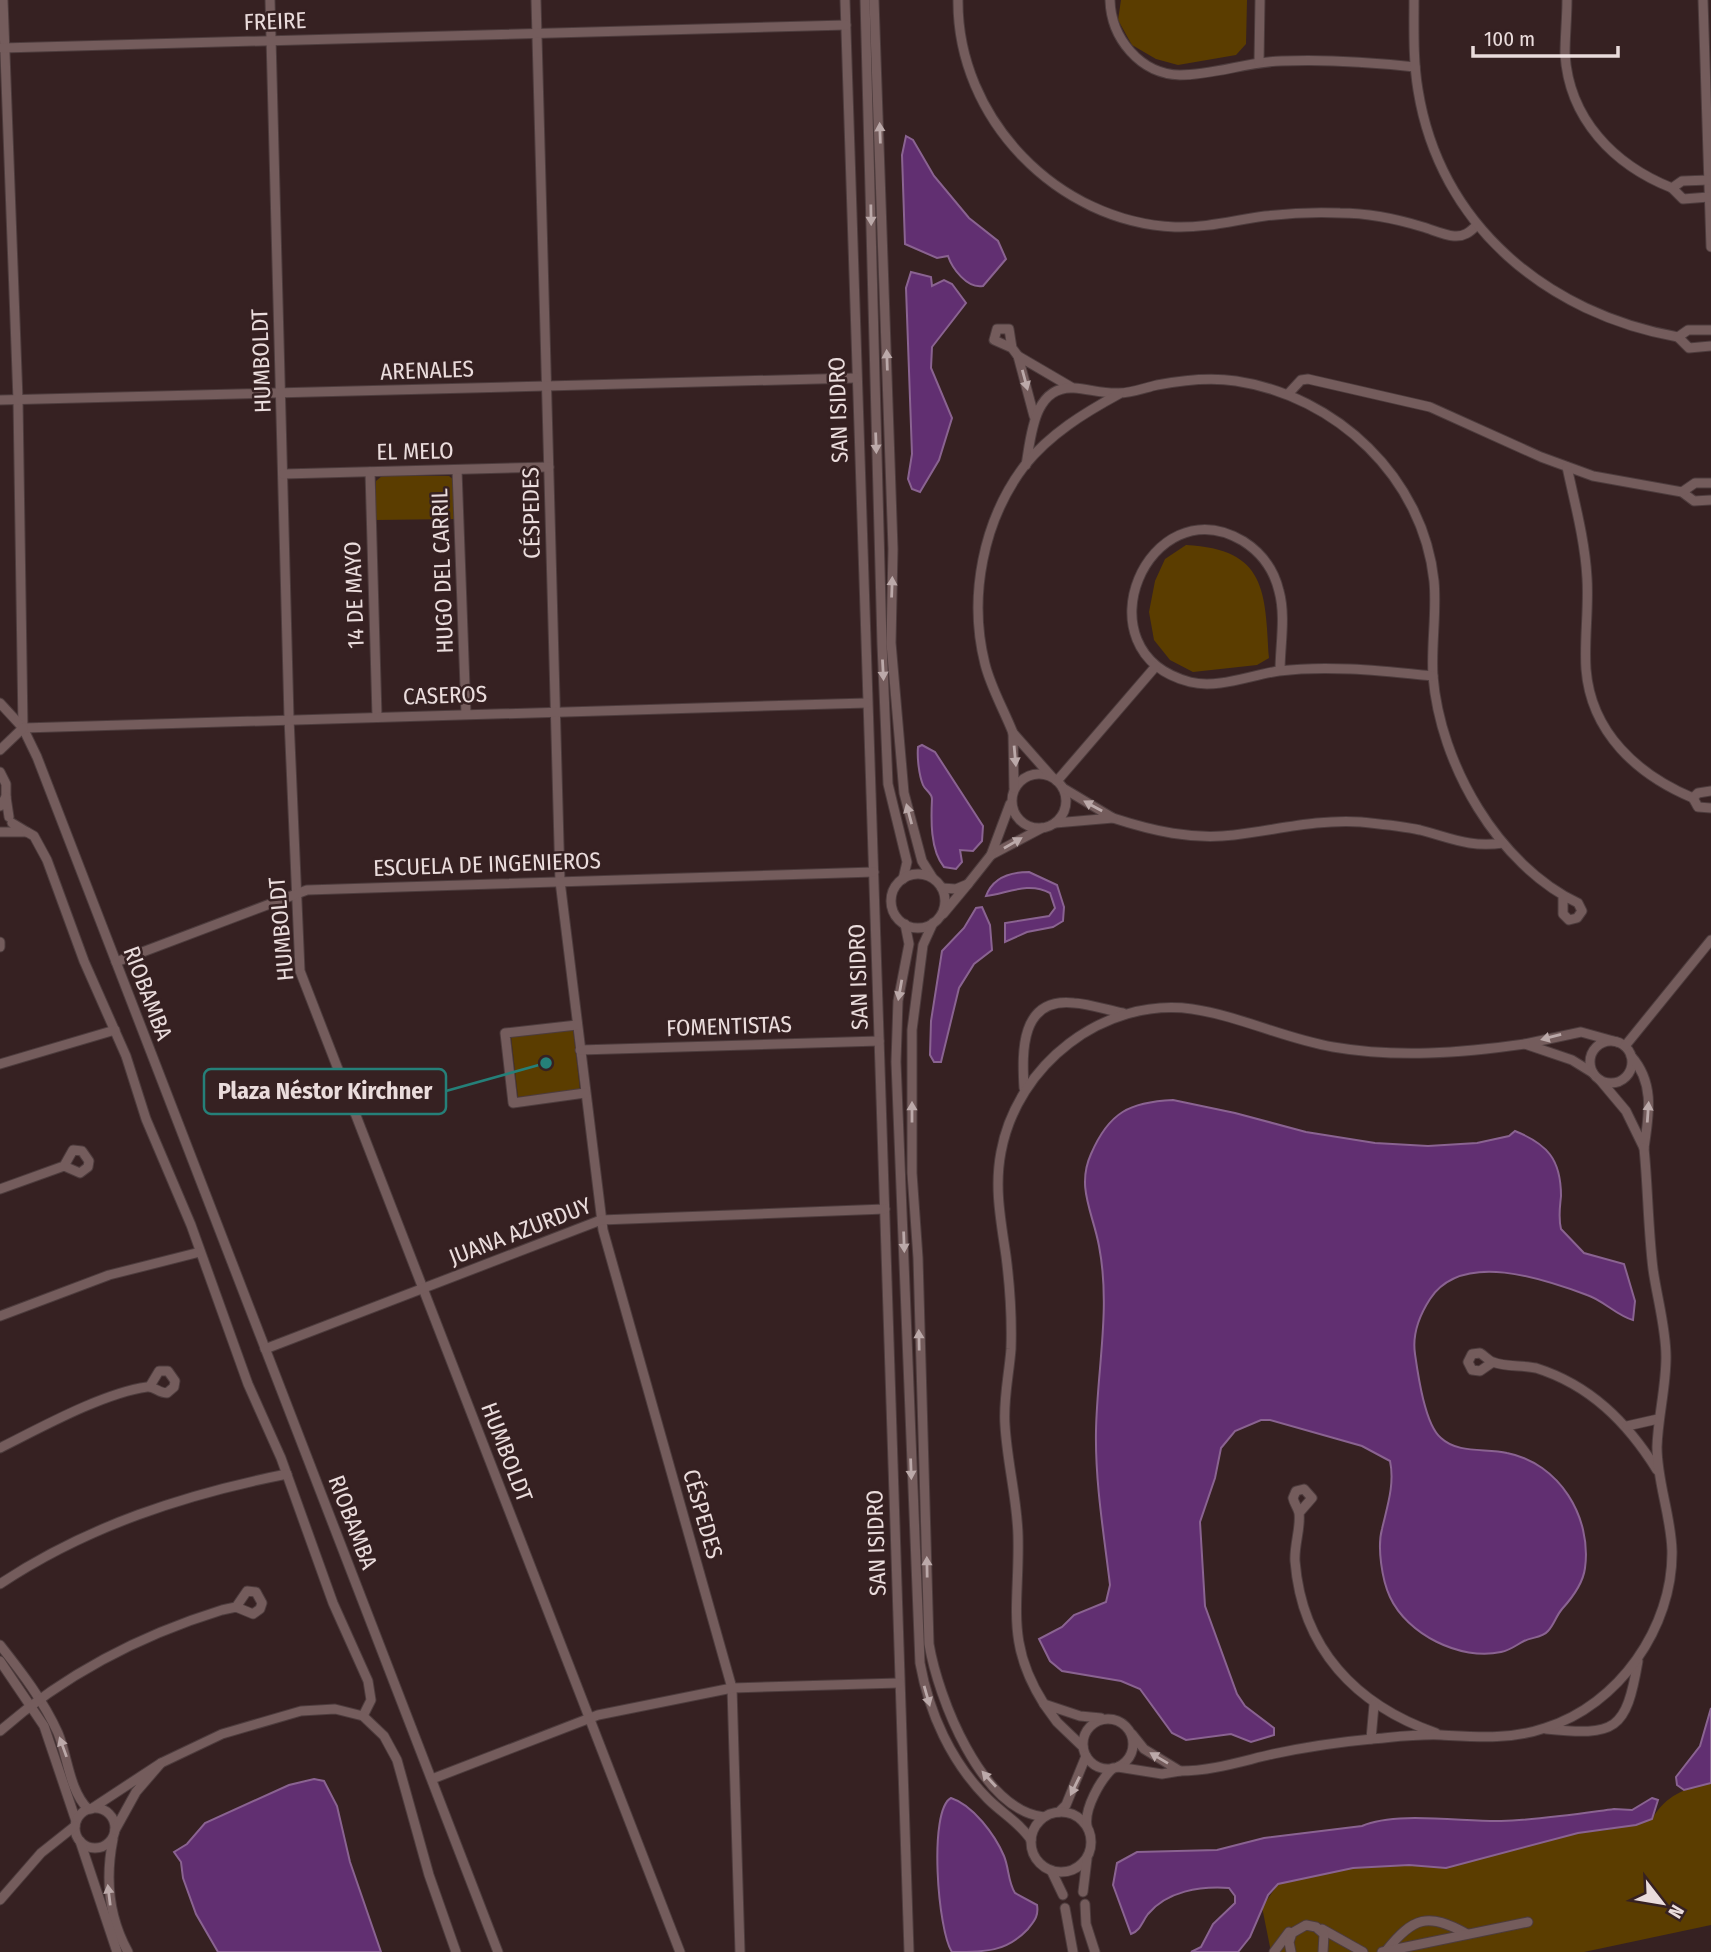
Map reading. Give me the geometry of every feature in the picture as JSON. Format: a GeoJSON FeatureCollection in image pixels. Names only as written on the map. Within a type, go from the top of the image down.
{"type":"FeatureCollection","features":[{"type":"Feature","properties":{"kind":"street","name":"RIOBAMBA"},"geometry":{"type":"LineString","coordinates":[[3,0],[2,48],[18,400],[23,728],[498,1952]]}},
{"type":"Feature","properties":{"kind":"street","name":"HUMBOLDT"},"geometry":{"type":"LineString","coordinates":[[270,0],[289,718],[295,892],[303,984],[680,1952]]}},
{"type":"Feature","properties":{"kind":"street","name":"CÉSPEDES"},"geometry":{"type":"LineString","coordinates":[[537,0],[560,881],[601,1220],[732,1688],[740,1952]]}},
{"type":"Feature","properties":{"kind":"street","name":"SAN ISIDRO"},"geometry":{"type":"LineString","coordinates":[[845,0],[909,1952]]}},
{"type":"Feature","properties":{"kind":"street"},"geometry":{"type":"LineString","coordinates":[[865,0],[870,16],[894,549],[886,622],[904,793],[922,861],[942,888],[945,904],[923,946],[912,1030],[914,1198],[929,1644],[946,1709],[979,1768],[1021,1809],[1044,1817]]}},
{"type":"Feature","properties":{"kind":"street"},"geometry":{"type":"LineString","coordinates":[[874,0],[870,16],[888,784],[907,862],[903,879],[894,890],[892,904],[897,917],[905,924],[919,928],[936,921],[991,856],[1013,794],[1028,776],[1043,774],[1113,818],[1152,830],[1198,837],[1234,835],[1283,825],[1335,821],[1416,830],[1475,846],[1503,843]]}},
{"type":"Feature","properties":{"kind":"street"},"geometry":{"type":"LineString","coordinates":[[958,0],[968,66],[982,100],[1001,132],[1035,170],[1067,193],[1095,208],[1144,223],[1179,227],[1298,213],[1382,217],[1453,236],[1467,234],[1477,225]]}},
{"type":"Feature","properties":{"kind":"street"},"geometry":{"type":"LineString","coordinates":[[1110,0],[1121,38],[1134,56],[1156,69],[1181,75],[1259,62],[1341,60],[1415,67]]}},
{"type":"Feature","properties":{"kind":"street"},"geometry":{"type":"LineString","coordinates":[[1259,62],[1260,0]]}},
{"type":"Feature","properties":{"kind":"street"},"geometry":{"type":"LineString","coordinates":[[1414,0],[1415,67],[1422,112],[1453,188],[1477,225],[1531,276],[1578,306],[1631,327],[1678,337],[1684,346],[1711,346]]}},
{"type":"Feature","properties":{"kind":"street"},"geometry":{"type":"LineString","coordinates":[[1567,0],[1567,72],[1571,88],[1588,124],[1624,164],[1672,188],[1678,197],[1709,197]]}},
{"type":"Feature","properties":{"kind":"street"},"geometry":{"type":"LineString","coordinates":[[1703,0],[1711,247]]}},
{"type":"Feature","properties":{"kind":"street","name":"FREIRE"},"geometry":{"type":"LineString","coordinates":[[2,48],[846,25]]}},
{"type":"Feature","properties":{"kind":"street"},"geometry":{"type":"LineString","coordinates":[[1672,188],[1677,183],[1709,180]]}},
{"type":"Feature","properties":{"kind":"street"},"geometry":{"type":"LineString","coordinates":[[1690,181],[1695,190],[1692,198]]}},
{"type":"Feature","properties":{"kind":"street"},"geometry":{"type":"LineString","coordinates":[[1696,330],[1701,339],[1698,347]]}},
{"type":"Feature","properties":{"kind":"street"},"geometry":{"type":"LineString","coordinates":[[1678,337],[1683,332],[1711,330]]}},
{"type":"Feature","properties":{"kind":"street"},"geometry":{"type":"LineString","coordinates":[[1026,465],[1034,416],[1015,352],[1071,387],[1120,394]]}},
{"type":"Feature","properties":{"kind":"street","name":"ARENALES"},"geometry":{"type":"LineString","coordinates":[[0,400],[856,378]]}},
{"type":"Feature","properties":{"kind":"street"},"geometry":{"type":"LineString","coordinates":[[1113,818],[1034,828],[1015,814],[1013,794],[1016,765],[1013,733],[985,664],[978,601],[984,558],[992,526],[1026,465],[1069,424],[1120,394],[1161,384],[1211,379],[1289,393],[1346,427],[1383,463],[1409,501],[1427,545],[1434,581],[1433,676],[1453,756],[1478,807],[1503,843],[1563,898]]}},
{"type":"Feature","properties":{"kind":"street"},"geometry":{"type":"LineString","coordinates":[[1289,393],[1301,380],[1308,379],[1394,396],[1458,418],[1567,467],[1616,482],[1682,492],[1693,501],[1707,500],[1706,484],[1695,483],[1682,492]]}},
{"type":"Feature","properties":{"kind":"street"},"geometry":{"type":"LineString","coordinates":[[1034,416],[1049,398],[1071,387]]}},
{"type":"Feature","properties":{"kind":"street","name":"EL MELO"},"geometry":{"type":"LineString","coordinates":[[283,474],[549,467]]}},
{"type":"Feature","properties":{"kind":"street"},"geometry":{"type":"LineString","coordinates":[[1567,467],[1587,575],[1586,664],[1593,701],[1606,730],[1634,765],[1660,783],[1693,798],[1698,807],[1711,808]]}},
{"type":"Feature","properties":{"kind":"street","name":"HUGO DEL CARRIL"},"geometry":{"type":"LineString","coordinates":[[457,470],[466,714]]}},
{"type":"Feature","properties":{"kind":"street","name":"14 DE MAYO"},"geometry":{"type":"LineString","coordinates":[[370,472],[377,716]]}},
{"type":"Feature","properties":{"kind":"street"},"geometry":{"type":"LineString","coordinates":[[1280,671],[1281,610],[1276,579],[1261,555],[1249,545],[1225,533],[1212,531],[1188,533],[1166,543],[1149,558],[1136,580],[1131,602],[1133,625],[1141,647],[1156,666],[1176,678],[1202,684],[1280,671],[1355,669],[1433,676]]}},
{"type":"Feature","properties":{"kind":"street"},"geometry":{"type":"LineString","coordinates":[[1057,782],[1156,666]]}},
{"type":"Feature","properties":{"kind":"street"},"geometry":{"type":"LineString","coordinates":[[0,703],[23,728],[0,750]]}},
{"type":"Feature","properties":{"kind":"street","name":"CASEROS"},"geometry":{"type":"LineString","coordinates":[[23,728],[289,718],[867,703]]}},
{"type":"Feature","properties":{"kind":"street"},"geometry":{"type":"LineString","coordinates":[[991,856],[1049,825],[1065,808],[1057,782],[1013,733]]}},
{"type":"Feature","properties":{"kind":"street"},"geometry":{"type":"LineString","coordinates":[[0,772],[6,784],[7,818],[4,832],[27,832]]}},
{"type":"Feature","properties":{"kind":"street"},"geometry":{"type":"LineString","coordinates":[[1693,798],[1698,793],[1711,792]]}},
{"type":"Feature","properties":{"kind":"street"},"geometry":{"type":"LineString","coordinates":[[0,806],[6,797]]}},
{"type":"Feature","properties":{"kind":"street"},"geometry":{"type":"LineString","coordinates":[[7,818],[40,845],[84,961],[115,1030],[146,1119],[200,1252],[235,1350],[287,1474],[333,1603],[368,1681],[370,1700],[363,1716]]}},
{"type":"Feature","properties":{"kind":"street","name":"ESCUELA DE INGENIEROS"},"geometry":{"type":"LineString","coordinates":[[116,962],[295,892],[874,872]]}},
{"type":"Feature","properties":{"kind":"street"},"geometry":{"type":"LineString","coordinates":[[903,879],[917,874],[932,877]]}},
{"type":"Feature","properties":{"kind":"street"},"geometry":{"type":"LineString","coordinates":[[942,888],[956,889],[968,884]]}},
{"type":"Feature","properties":{"kind":"street"},"geometry":{"type":"LineString","coordinates":[[905,924],[909,944],[898,1001],[896,1062],[918,1646],[929,1703],[948,1746],[975,1785],[1024,1829],[1038,1861],[1051,1870],[1063,1895]]}},
{"type":"Feature","properties":{"kind":"street"},"geometry":{"type":"LineString","coordinates":[[1621,1044],[1711,940]]}},
{"type":"Feature","properties":{"kind":"street"},"geometry":{"type":"LineString","coordinates":[[1024,1088],[1023,1041],[1031,1021],[1052,1006],[1074,1003],[1124,1013],[1189,1009],[1300,1040],[1367,1051],[1430,1054],[1525,1044],[1581,1032],[1621,1044],[1631,1056],[1647,1079],[1649,1096],[1644,1148],[1653,1270],[1667,1355],[1658,1419],[1657,1471],[1669,1515],[1671,1568],[1664,1604],[1639,1656],[1624,1676],[1590,1705],[1544,1729]]}},
{"type":"Feature","properties":{"kind":"street"},"geometry":{"type":"LineString","coordinates":[[1124,1013],[1062,1048],[1024,1088],[1007,1126],[998,1173],[1011,1322],[1004,1418],[1018,1536],[1017,1638],[1023,1666],[1057,1723],[1100,1768],[1162,1774],[1180,1770],[1211,1769],[1297,1749],[1371,1739],[1441,1735],[1491,1738],[1544,1729],[1590,1732],[1617,1722],[1631,1700],[1639,1656]]}},
{"type":"Feature","properties":{"kind":"street"},"geometry":{"type":"LineString","coordinates":[[577,1025],[505,1033],[513,1103],[585,1093]]}},
{"type":"Feature","properties":{"kind":"street"},"geometry":{"type":"LineString","coordinates":[[0,1064],[115,1030]]}},
{"type":"Feature","properties":{"kind":"street","name":"FOMENTISTAS"},"geometry":{"type":"LineString","coordinates":[[580,1049],[879,1041]]}},
{"type":"Feature","properties":{"kind":"street"},"geometry":{"type":"LineString","coordinates":[[1593,1073],[1590,1058],[1595,1048],[1605,1041],[1621,1044]]}},
{"type":"Feature","properties":{"kind":"street"},"geometry":{"type":"LineString","coordinates":[[1525,1044],[1572,1060],[1593,1073],[1626,1111],[1644,1148]]}},
{"type":"Feature","properties":{"kind":"street"},"geometry":{"type":"LineString","coordinates":[[1600,1080],[1611,1083],[1622,1079],[1631,1067],[1631,1056]]}},
{"type":"Feature","properties":{"kind":"street"},"geometry":{"type":"LineString","coordinates":[[0,1189],[64,1166]]}},
{"type":"Feature","properties":{"kind":"street"},"geometry":{"type":"LineString","coordinates":[[902,1198],[914,1198]]}},
{"type":"Feature","properties":{"kind":"street","name":"JUANA AZURDUY"},"geometry":{"type":"LineString","coordinates":[[265,1349],[601,1220],[885,1209]]}},
{"type":"Feature","properties":{"kind":"street"},"geometry":{"type":"LineString","coordinates":[[0,1316],[98,1279],[200,1252]]}},
{"type":"Feature","properties":{"kind":"street"},"geometry":{"type":"LineString","coordinates":[[1493,1362],[1535,1368],[1574,1384],[1627,1426],[1657,1471]]}},
{"type":"Feature","properties":{"kind":"street"},"geometry":{"type":"LineString","coordinates":[[0,1448],[68,1415],[150,1386]]}},
{"type":"Feature","properties":{"kind":"street"},"geometry":{"type":"LineString","coordinates":[[1627,1426],[1658,1419]]}},
{"type":"Feature","properties":{"kind":"street"},"geometry":{"type":"LineString","coordinates":[[910,1423],[921,1423]]}},
{"type":"Feature","properties":{"kind":"street"},"geometry":{"type":"LineString","coordinates":[[0,1584],[44,1558],[117,1522],[187,1497],[287,1474]]}},
{"type":"Feature","properties":{"kind":"street"},"geometry":{"type":"LineString","coordinates":[[1299,1513],[1295,1561],[1311,1626],[1339,1671],[1374,1705],[1441,1735]]}},
{"type":"Feature","properties":{"kind":"street"},"geometry":{"type":"LineString","coordinates":[[0,1731],[36,1702],[131,1645],[195,1618],[236,1607]]}},
{"type":"Feature","properties":{"kind":"street"},"geometry":{"type":"LineString","coordinates":[[918,1646],[929,1644]]}},
{"type":"Feature","properties":{"kind":"street"},"geometry":{"type":"LineString","coordinates":[[0,1645],[66,1754],[76,1791],[89,1809],[108,1813],[114,1833]]}},
{"type":"Feature","properties":{"kind":"street"},"geometry":{"type":"LineString","coordinates":[[0,1661],[36,1702],[80,1841],[120,1951]]}},
{"type":"Feature","properties":{"kind":"street"},"geometry":{"type":"LineString","coordinates":[[432,1779],[590,1717],[732,1688],[899,1683]]}},
{"type":"Feature","properties":{"kind":"street"},"geometry":{"type":"LineString","coordinates":[[1044,1704],[1080,1716],[1120,1722],[1144,1749],[1180,1770]]}},
{"type":"Feature","properties":{"kind":"street"},"geometry":{"type":"LineString","coordinates":[[1371,1739],[1374,1705]]}},
{"type":"Feature","properties":{"kind":"street"},"geometry":{"type":"LineString","coordinates":[[0,1900],[41,1853],[76,1824],[89,1809],[161,1763],[222,1734],[301,1711],[335,1709],[363,1716],[384,1736],[397,1760],[429,1875],[456,1952]]}},
{"type":"Feature","properties":{"kind":"street"},"geometry":{"type":"LineString","coordinates":[[1059,1812],[1071,1794],[1084,1752],[1087,1730],[1106,1719]]}},
{"type":"Feature","properties":{"kind":"street"},"geometry":{"type":"LineString","coordinates":[[1083,1892],[1091,1839],[1086,1815],[1106,1775],[1132,1750],[1130,1732]]}},
{"type":"Feature","properties":{"kind":"street"},"geometry":{"type":"LineString","coordinates":[[120,1951],[109,1899],[108,1867],[114,1833],[136,1792],[161,1763]]}},
{"type":"Feature","properties":{"kind":"street"},"geometry":{"type":"LineString","coordinates":[[1031,1840],[1034,1829],[1044,1817],[1059,1812],[1076,1815],[1088,1828]]}},
{"type":"Feature","properties":{"kind":"street"},"geometry":{"type":"LineString","coordinates":[[80,1841],[98,1848],[114,1833]]}},
{"type":"Feature","properties":{"kind":"street"},"geometry":{"type":"LineString","coordinates":[[1051,1870],[1072,1870],[1088,1856]]}},
{"type":"Feature","properties":{"kind":"street"},"geometry":{"type":"LineString","coordinates":[[1085,1904],[1086,1924],[1095,1952]]}},
{"type":"Feature","properties":{"kind":"street"},"geometry":{"type":"LineString","coordinates":[[1065,1908],[1073,1952]]}},
{"type":"Feature","properties":{"kind":"street"},"geometry":{"type":"LineString","coordinates":[[1384,1952],[1405,1929],[1420,1920],[1441,1923],[1467,1934]]}},
{"type":"Feature","properties":{"kind":"street"},"geometry":{"type":"LineString","coordinates":[[1384,1952],[1528,1922]]}},
{"type":"Feature","properties":{"kind":"street"},"geometry":{"type":"LineString","coordinates":[[1069,1928],[1086,1924]]}},
{"type":"Feature","properties":{"kind":"street"},"geometry":{"type":"LineString","coordinates":[[1291,1952],[1290,1936],[1299,1926]]}},
{"type":"Feature","properties":{"kind":"street"},"geometry":{"type":"LineString","coordinates":[[1274,1952],[1288,1933],[1299,1926],[1317,1927],[1363,1952]]}},
{"type":"Feature","properties":{"kind":"street"},"geometry":{"type":"LineString","coordinates":[[1317,1927],[1325,1938],[1323,1952]]}},
{"type":"Feature","properties":{"kind":"shaded area"},"geometry":{"type":"Polygon","coordinates":[[[1121,0],[1247,0],[1246,44],[1236,55],[1178,65],[1156,59],[1132,45],[1118,20],[1121,0]]]}},
{"type":"Feature","properties":{"kind":"shaded area"},"geometry":{"type":"Polygon","coordinates":[[[906,136],[913,140],[934,176],[969,218],[998,241],[1006,259],[983,286],[966,281],[948,256],[937,258],[905,244],[902,155],[906,136]]]}},
{"type":"Feature","properties":{"kind":"shaded area"},"geometry":{"type":"Polygon","coordinates":[[[911,272],[931,277],[932,286],[944,280],[952,284],[966,303],[932,347],[931,368],[952,418],[939,460],[920,492],[912,489],[908,479],[912,454],[906,288],[911,272]]]}},
{"type":"Feature","properties":{"kind":"shaded area"},"geometry":{"type":"Polygon","coordinates":[[[382,476],[449,476],[454,480],[454,519],[375,520],[376,481],[382,476]]]}},
{"type":"Feature","properties":{"kind":"shaded area"},"geometry":{"type":"Polygon","coordinates":[[[1186,545],[1213,548],[1233,555],[1247,565],[1262,594],[1269,658],[1257,665],[1193,672],[1170,660],[1154,640],[1149,612],[1155,581],[1165,559],[1186,545]]]}},
{"type":"Feature","properties":{"kind":"shaded area"},"geometry":{"type":"Polygon","coordinates":[[[922,745],[935,752],[983,826],[982,841],[973,851],[960,850],[962,862],[956,869],[944,867],[936,852],[932,834],[932,797],[920,776],[918,747],[922,745]]]}},
{"type":"Feature","properties":{"kind":"shaded area"},"geometry":{"type":"Polygon","coordinates":[[[1029,872],[1057,885],[1064,907],[1063,921],[1053,927],[1027,932],[1005,942],[1005,923],[1049,916],[1055,908],[1050,893],[1034,888],[986,896],[993,884],[1003,877],[1029,872]]]}},
{"type":"Feature","properties":{"kind":"shaded area"},"geometry":{"type":"Polygon","coordinates":[[[982,907],[990,925],[992,950],[974,964],[959,988],[941,1062],[934,1062],[930,1055],[931,1021],[942,951],[964,928],[976,908],[982,907]]]}},
{"type":"Feature","properties":{"kind":"shaded area"},"geometry":{"type":"Polygon","coordinates":[[[573,1029],[580,1090],[518,1097],[511,1036],[573,1029]]]}},
{"type":"Feature","properties":{"kind":"shaded area"},"geometry":{"type":"Polygon","coordinates":[[[1173,1100],[1306,1132],[1375,1143],[1428,1146],[1477,1143],[1509,1136],[1515,1131],[1536,1141],[1550,1154],[1560,1183],[1561,1229],[1584,1253],[1624,1264],[1635,1301],[1633,1320],[1593,1297],[1549,1282],[1527,1276],[1482,1272],[1462,1275],[1444,1284],[1430,1299],[1417,1325],[1414,1347],[1420,1386],[1435,1432],[1456,1446],[1507,1453],[1542,1468],[1568,1495],[1577,1512],[1586,1549],[1584,1574],[1570,1600],[1546,1633],[1511,1649],[1485,1654],[1452,1648],[1422,1633],[1398,1610],[1387,1590],[1383,1573],[1380,1545],[1391,1487],[1390,1461],[1362,1446],[1270,1420],[1261,1420],[1235,1431],[1221,1448],[1215,1478],[1200,1522],[1205,1606],[1237,1694],[1245,1706],[1274,1728],[1274,1735],[1251,1742],[1231,1734],[1186,1740],[1172,1733],[1140,1689],[1121,1681],[1062,1671],[1050,1661],[1039,1639],[1062,1627],[1074,1615],[1106,1602],[1110,1585],[1096,1450],[1104,1292],[1099,1246],[1085,1189],[1087,1166],[1105,1128],[1123,1112],[1145,1103],[1173,1100]]]}},
{"type":"Feature","properties":{"kind":"shaded area"},"geometry":{"type":"Polygon","coordinates":[[[1711,1708],[1711,1783],[1684,1790],[1677,1785],[1676,1777],[1700,1746],[1711,1708]]]}},
{"type":"Feature","properties":{"kind":"shaded area"},"geometry":{"type":"Polygon","coordinates":[[[314,1779],[324,1781],[337,1806],[350,1862],[381,1952],[218,1952],[196,1914],[183,1878],[181,1862],[174,1852],[187,1844],[205,1823],[289,1785],[314,1779]]]}},
{"type":"Feature","properties":{"kind":"shaded area"},"geometry":{"type":"Polygon","coordinates":[[[1711,1783],[1711,1925],[1584,1952],[1271,1952],[1262,1907],[1278,1884],[1353,1868],[1409,1865],[1446,1868],[1578,1833],[1607,1830],[1652,1819],[1670,1798],[1693,1787],[1711,1783]]]}},
{"type":"Feature","properties":{"kind":"shaded area"},"geometry":{"type":"Polygon","coordinates":[[[951,1798],[975,1814],[995,1839],[1004,1856],[1015,1893],[1037,1905],[1037,1915],[1028,1929],[1012,1942],[994,1949],[952,1952],[947,1940],[939,1898],[938,1847],[939,1824],[944,1807],[951,1798]]]}},
{"type":"Feature","properties":{"kind":"shaded area"},"geometry":{"type":"Polygon","coordinates":[[[1652,1798],[1658,1800],[1652,1819],[1636,1825],[1578,1833],[1446,1868],[1409,1865],[1353,1868],[1278,1884],[1268,1895],[1250,1937],[1238,1952],[1191,1952],[1201,1947],[1213,1924],[1235,1903],[1235,1896],[1229,1888],[1196,1889],[1174,1895],[1156,1906],[1131,1934],[1113,1885],[1117,1863],[1137,1852],[1217,1850],[1264,1838],[1362,1826],[1392,1819],[1501,1821],[1614,1809],[1632,1810],[1652,1798]]]}},
{"type":"Feature","properties":{"kind":"place","name":"Plaza Néstor Kirchner"},"geometry":{"type":"Point","coordinates":[546,1063]}}]}
